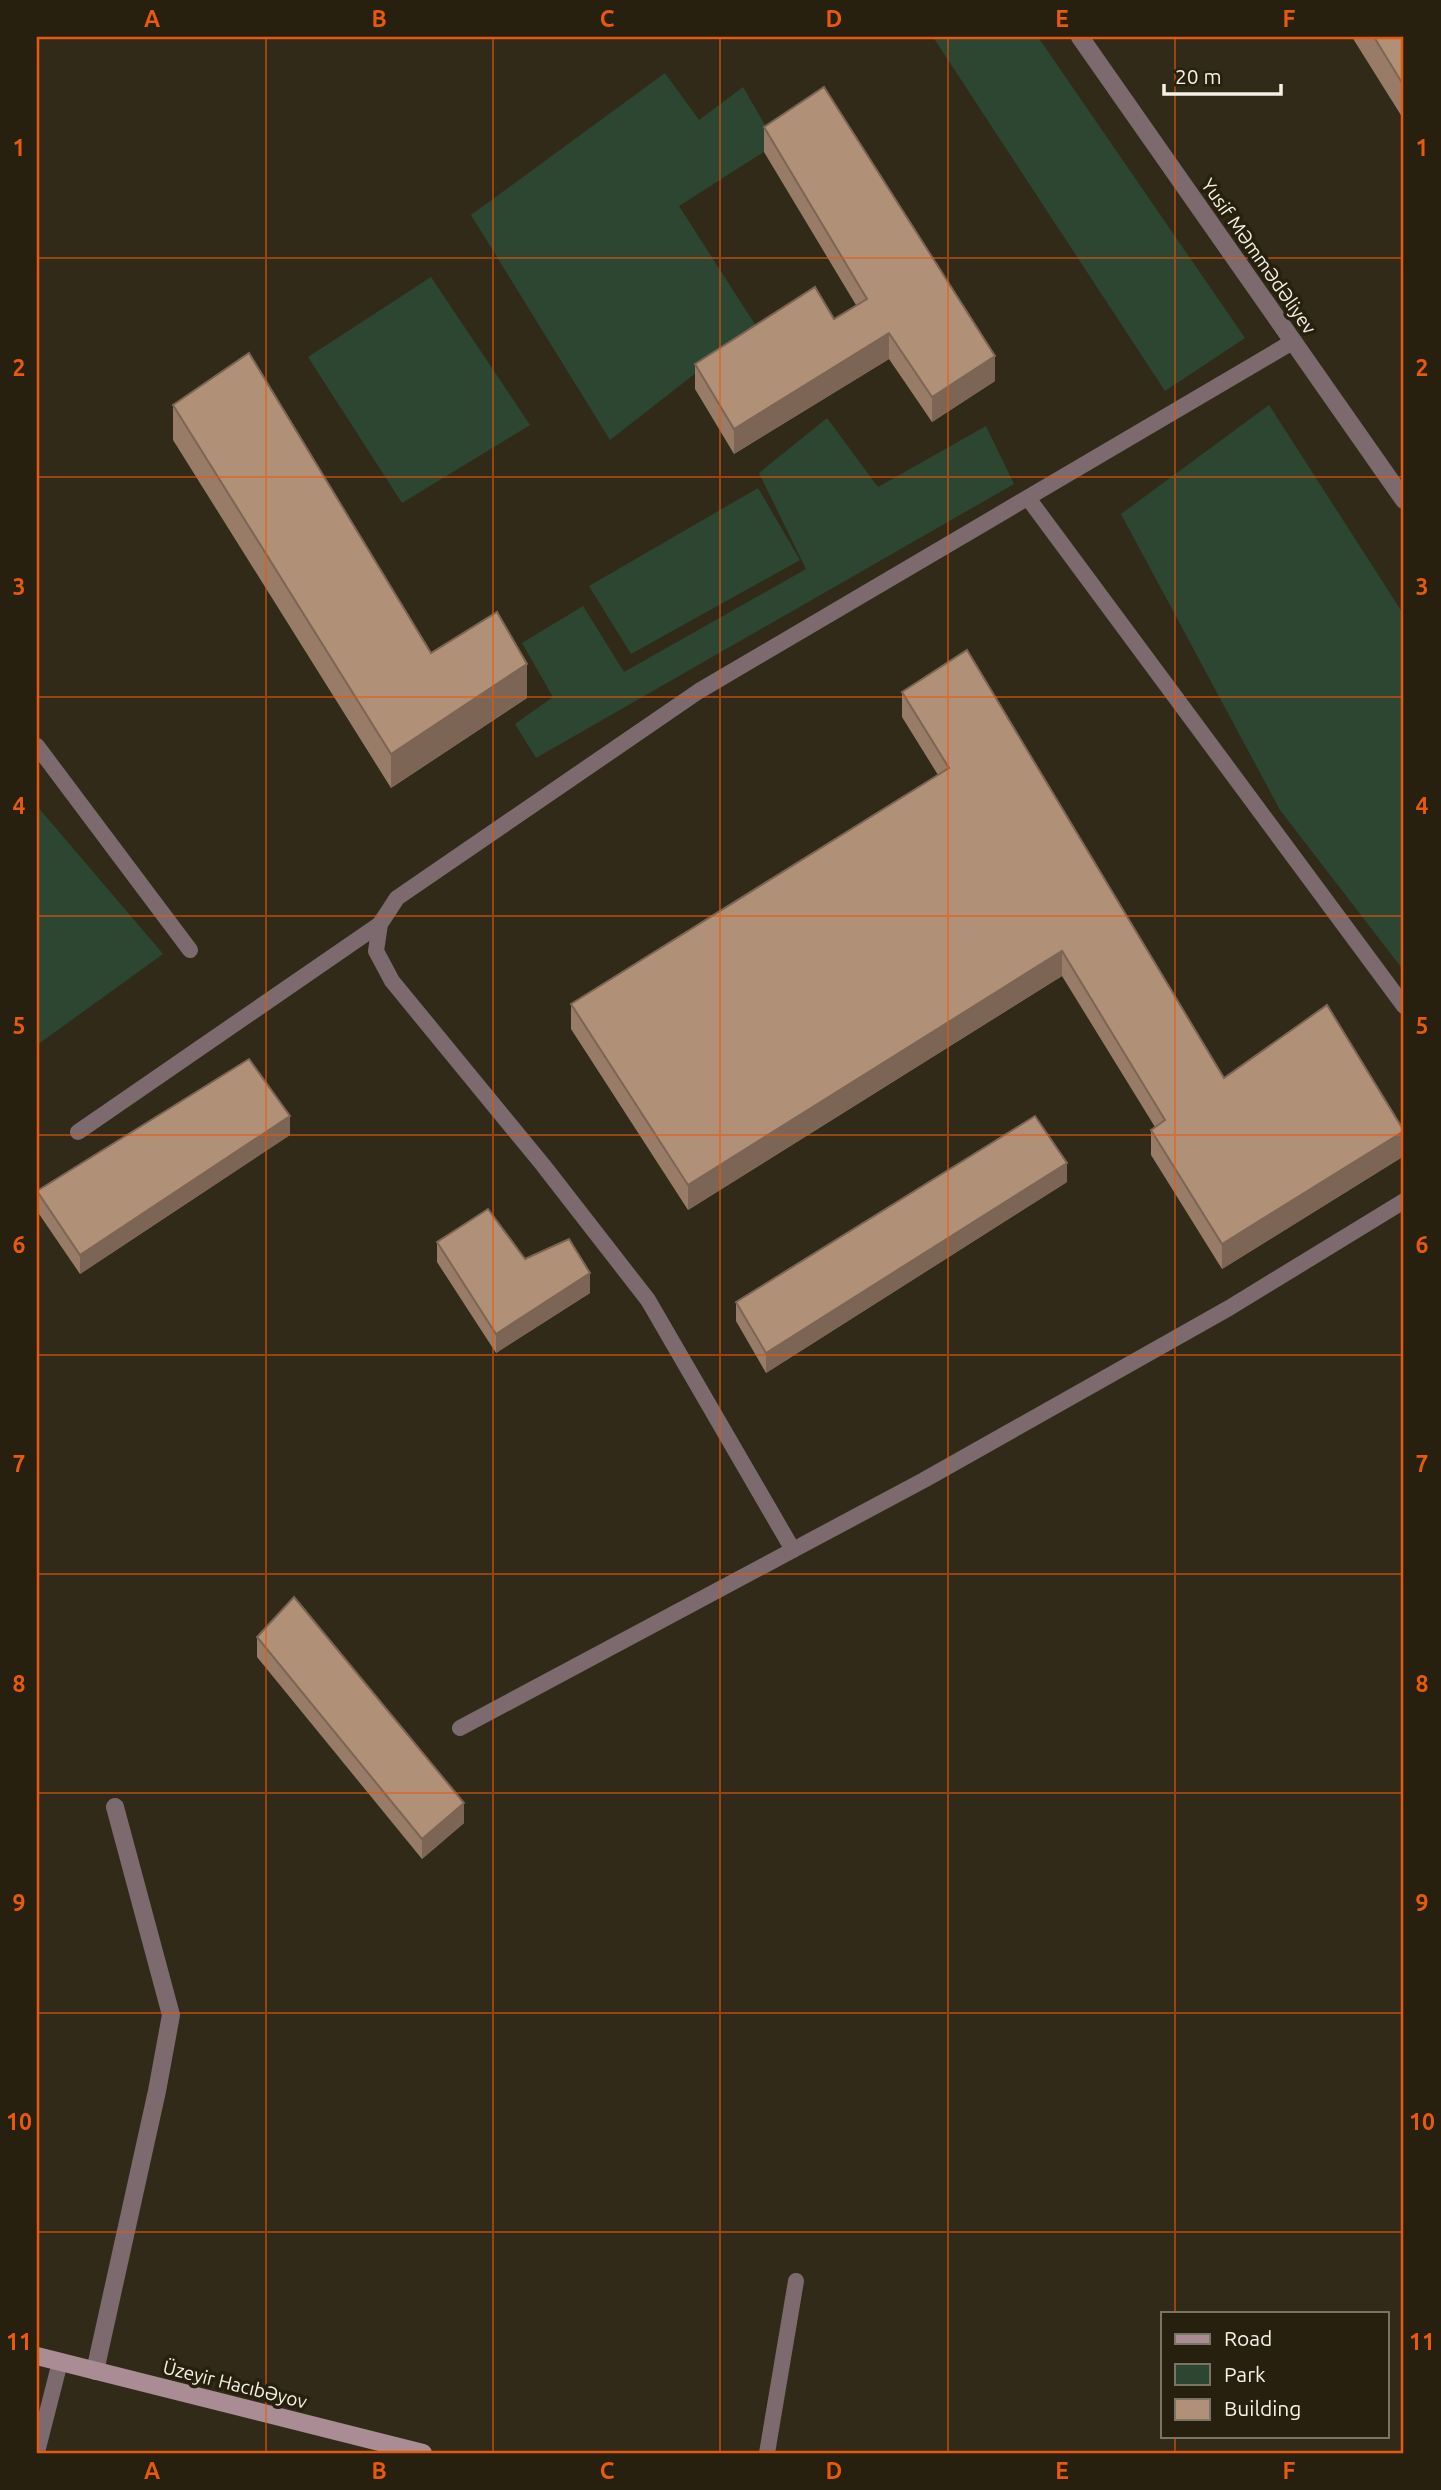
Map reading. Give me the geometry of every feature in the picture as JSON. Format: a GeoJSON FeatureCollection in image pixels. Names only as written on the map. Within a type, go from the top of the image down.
{"type":"FeatureCollection","features":[{"type":"Feature","properties":{"kind":"main road","name":"Üzeyir Hacıbəyov"},"geometry":{"type":"LineString","coordinates":[[37,2356],[423,2453]]}},
{"type":"Feature","properties":{"kind":"street","name":"Yusif Məmmədəliyev"},"geometry":{"type":"LineString","coordinates":[[1080,37],[1404,499]]}},
{"type":"Feature","properties":{"kind":"street"},"geometry":{"type":"LineString","coordinates":[[95,2371],[157,2091],[171,2015],[115,1807]]}},
{"type":"Feature","properties":{"kind":"lane"},"geometry":{"type":"LineString","coordinates":[[78,1132],[380,924],[397,898],[699,691],[1294,341]]}},
{"type":"Feature","properties":{"kind":"lane"},"geometry":{"type":"LineString","coordinates":[[1028,498],[1404,1006]]}},
{"type":"Feature","properties":{"kind":"lane"},"geometry":{"type":"LineString","coordinates":[[37,746],[190,950]]}},
{"type":"Feature","properties":{"kind":"lane"},"geometry":{"type":"LineString","coordinates":[[380,924],[376,951],[392,981],[543,1164],[649,1300],[793,1550]]}},
{"type":"Feature","properties":{"kind":"lane"},"geometry":{"type":"LineString","coordinates":[[460,1728],[924,1480],[1229,1308],[1404,1201]]}},
{"type":"Feature","properties":{"kind":"lane"},"geometry":{"type":"LineString","coordinates":[[767,2453],[796,2281]]}},
{"type":"Feature","properties":{"kind":"lane"},"geometry":{"type":"LineString","coordinates":[[37,2452],[60,2362]]}},
{"type":"Feature","properties":{"kind":"green space"},"geometry":{"type":"Polygon","coordinates":[[[933,37],[1038,37],[1245,338],[1165,391],[933,37]]]}},
{"type":"Feature","properties":{"kind":"green space"},"geometry":{"type":"Polygon","coordinates":[[[665,73],[699,120],[743,87],[776,144],[679,206],[756,326],[610,440],[471,215],[665,73]]]}},
{"type":"Feature","properties":{"kind":"green space"},"geometry":{"type":"Polygon","coordinates":[[[431,277],[530,425],[402,503],[308,357],[431,277]]]}},
{"type":"Feature","properties":{"kind":"green space"},"geometry":{"type":"Polygon","coordinates":[[[1269,405],[1404,615],[1404,971],[1280,810],[1121,514],[1269,405]]]}},
{"type":"Feature","properties":{"kind":"green space"},"geometry":{"type":"Polygon","coordinates":[[[827,418],[878,487],[986,426],[1014,484],[536,758],[515,724],[553,697],[522,643],[583,606],[624,672],[806,569],[759,473],[827,418]]]}},
{"type":"Feature","properties":{"kind":"green space"},"geometry":{"type":"Polygon","coordinates":[[[758,488],[800,560],[631,654],[589,586],[758,488]]]}},
{"type":"Feature","properties":{"kind":"green space"},"geometry":{"type":"Polygon","coordinates":[[[37,806],[163,954],[37,1045],[37,806]]]}},
{"type":"Feature","properties":{"kind":"building"},"geometry":{"type":"Polygon","coordinates":[[[1374,37],[1404,37],[1404,86],[1374,37]]]}},
{"type":"Feature","properties":{"kind":"building"},"geometry":{"type":"Polygon","coordinates":[[[824,87],[995,356],[932,397],[889,333],[734,429],[695,364],[815,287],[834,319],[867,299],[764,127],[824,87]]]}},
{"type":"Feature","properties":{"kind":"building"},"geometry":{"type":"Polygon","coordinates":[[[249,353],[431,653],[497,612],[527,664],[391,754],[173,405],[249,353]]]}},
{"type":"Feature","properties":{"kind":"building"},"geometry":{"type":"Polygon","coordinates":[[[967,650],[1224,1078],[1327,1005],[1404,1131],[1222,1244],[1151,1130],[1165,1120],[1062,951],[688,1185],[571,1004],[949,768],[902,692],[967,650]]]}},
{"type":"Feature","properties":{"kind":"building"},"geometry":{"type":"Polygon","coordinates":[[[249,1059],[290,1116],[80,1255],[37,1191],[249,1059]]]}},
{"type":"Feature","properties":{"kind":"building"},"geometry":{"type":"Polygon","coordinates":[[[1035,1116],[1067,1163],[766,1353],[736,1302],[1035,1116]]]}},
{"type":"Feature","properties":{"kind":"building"},"geometry":{"type":"Polygon","coordinates":[[[488,1209],[525,1259],[569,1239],[590,1273],[496,1334],[437,1242],[488,1209]]]}},
{"type":"Feature","properties":{"kind":"building"},"geometry":{"type":"Polygon","coordinates":[[[294,1597],[464,1803],[422,1839],[257,1637],[294,1597]]]}}]}
